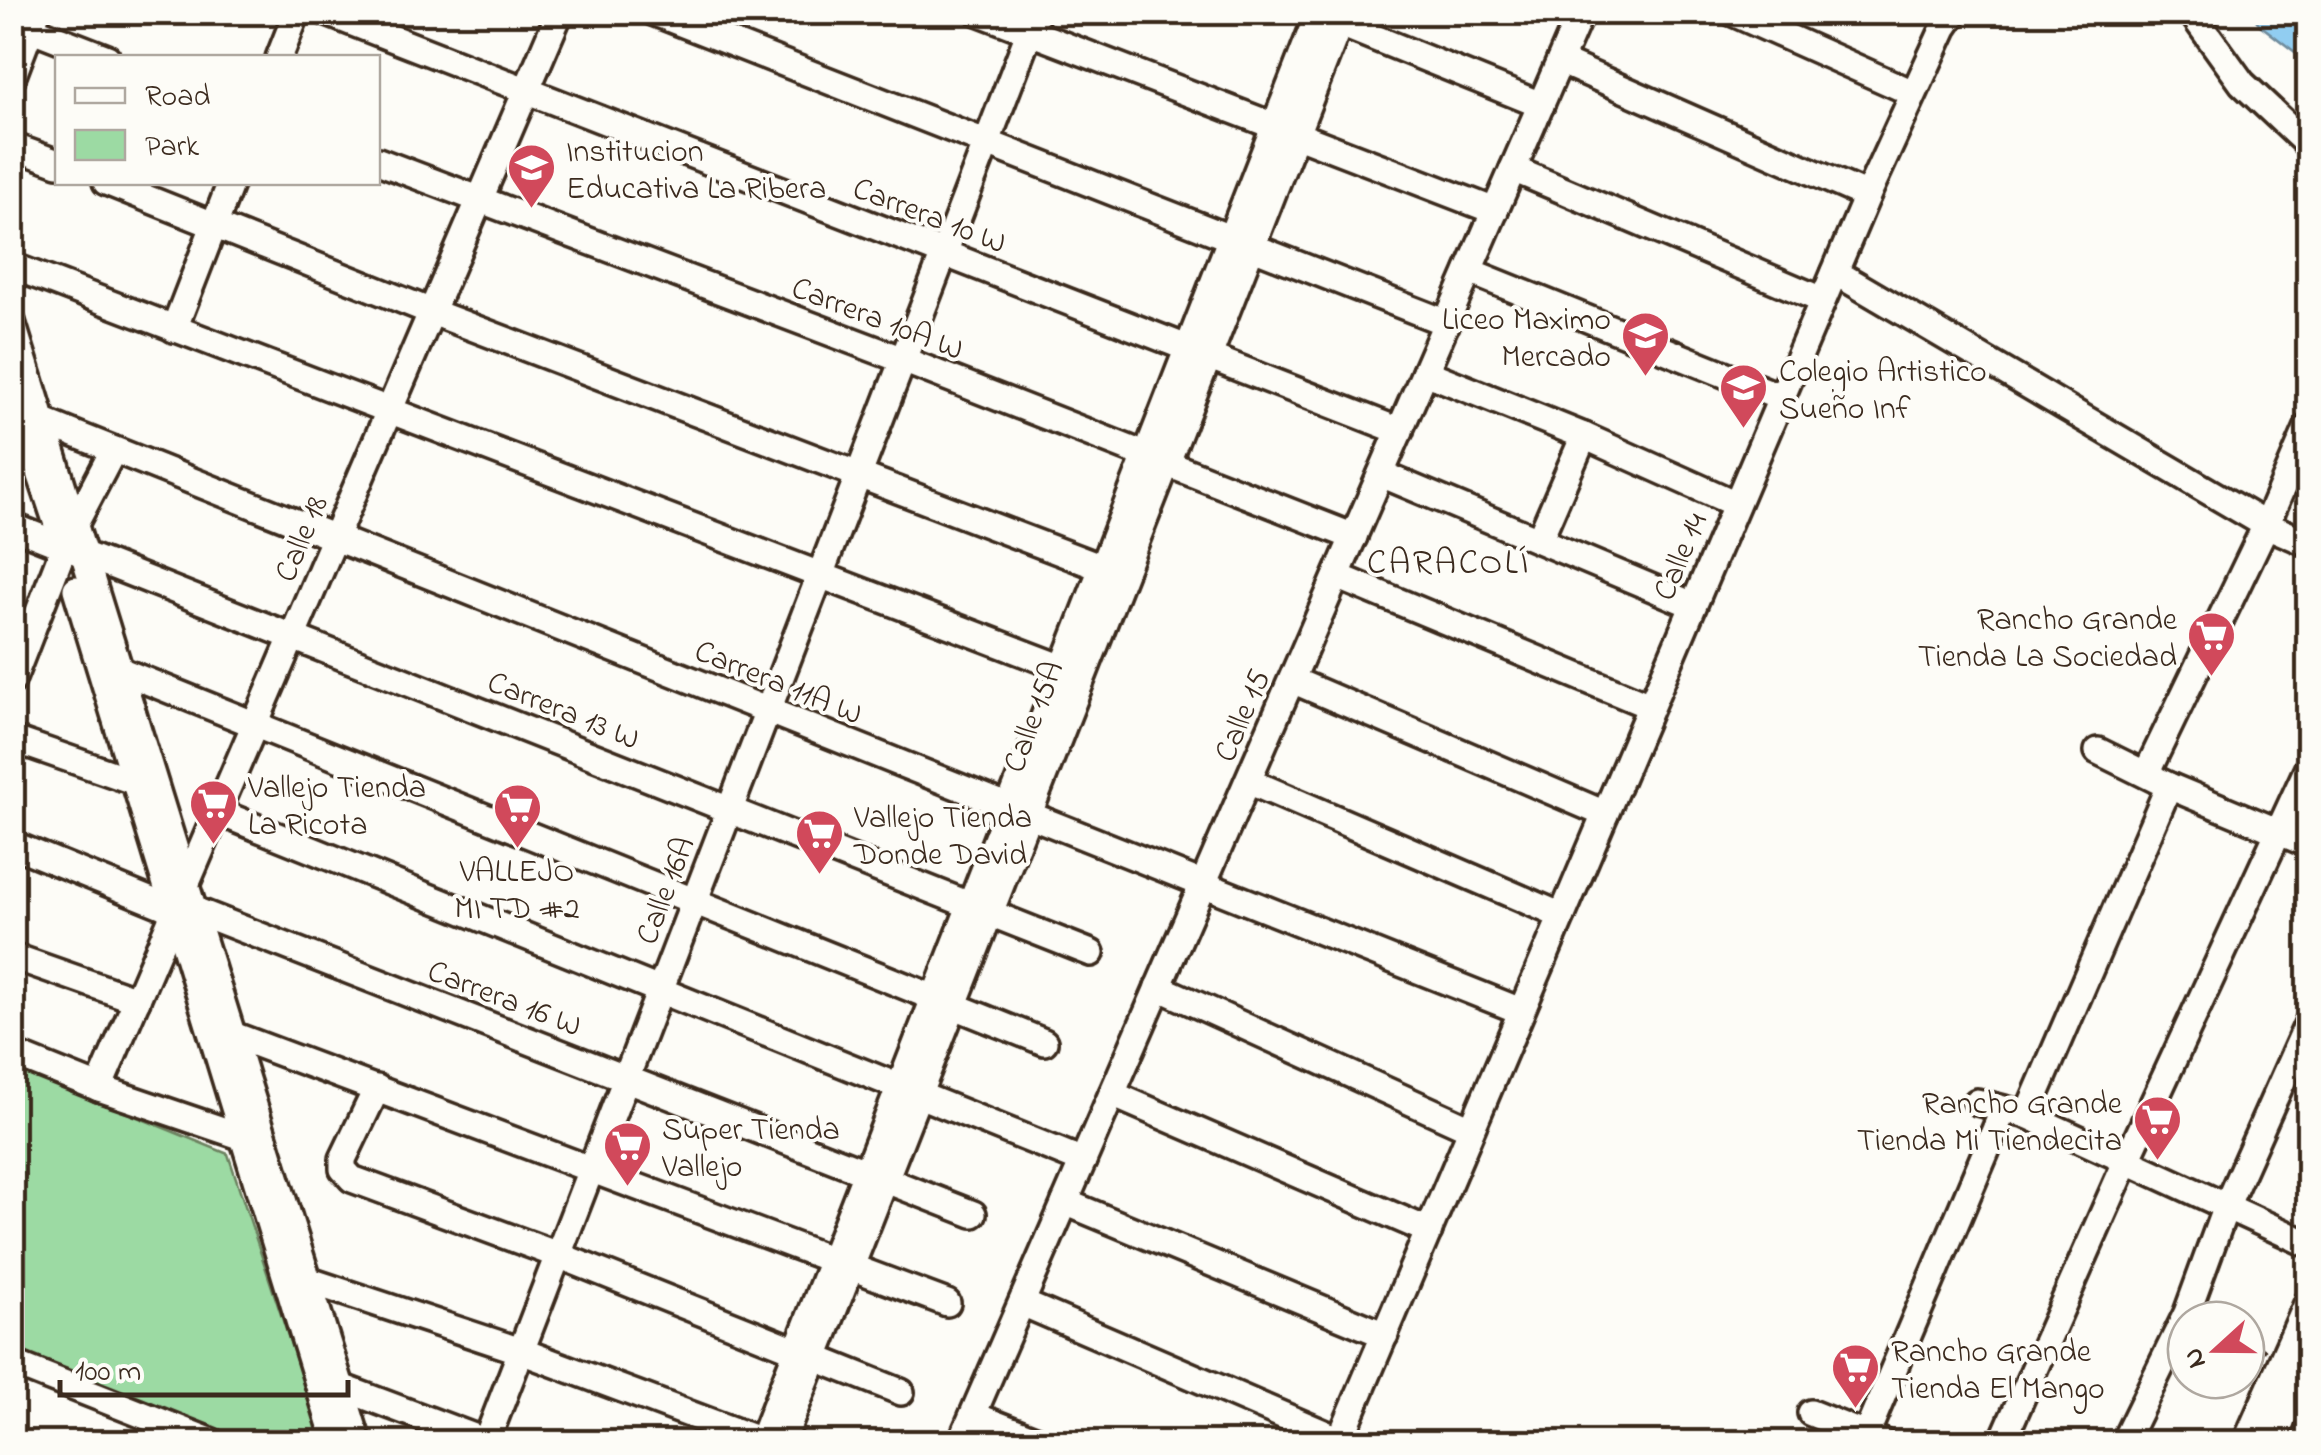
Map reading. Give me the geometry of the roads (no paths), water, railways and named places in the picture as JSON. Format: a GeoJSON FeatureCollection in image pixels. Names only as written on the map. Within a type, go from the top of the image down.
{"type":"FeatureCollection","features":[{"type":"Feature","properties":{"kind":"street"},"geometry":{"type":"LineString","coordinates":[[280,55],[296,12]]}},
{"type":"Feature","properties":{"kind":"street","name":"Carrera 10 W"},"geometry":{"type":"LineString","coordinates":[[325,12],[1400,432]]}},
{"type":"Feature","properties":{"kind":"street","name":"Calle 18"},"geometry":{"type":"LineString","coordinates":[[188,883],[560,12]]}},
{"type":"Feature","properties":{"kind":"street"},"geometry":{"type":"LineString","coordinates":[[653,12],[1446,323]]}},
{"type":"Feature","properties":{"kind":"street"},"geometry":{"type":"LineString","coordinates":[[978,12],[1034,22],[1285,130],[1495,211]]}},
{"type":"Feature","properties":{"kind":"street","name":"Calle 15"},"geometry":{"type":"LineString","coordinates":[[961,1442],[1581,12]]}},
{"type":"Feature","properties":{"kind":"street"},"geometry":{"type":"LineString","coordinates":[[1731,12],[1914,93]]}},
{"type":"Feature","properties":{"kind":"street","name":"Calle 14"},"geometry":{"type":"LineString","coordinates":[[1340,1441],[1866,196],[1955,12]]}},
{"type":"Feature","properties":{"kind":"street"},"geometry":{"type":"LineString","coordinates":[[2191,12],[2242,83],[2308,145]]}},
{"type":"Feature","properties":{"kind":"street"},"geometry":{"type":"LineString","coordinates":[[1327,15],[1541,105]]}},
{"type":"Feature","properties":{"kind":"street","name":"Calle 15A"},"geometry":{"type":"LineString","coordinates":[[762,1442],[806,1354],[1327,15]]}},
{"type":"Feature","properties":{"kind":"street"},"geometry":{"type":"LineString","coordinates":[[12,78],[27,21],[101,55]]}},
{"type":"Feature","properties":{"kind":"street","name":"Calle 16A"},"geometry":{"type":"LineString","coordinates":[[486,1442],[1034,22]]}},
{"type":"Feature","properties":{"kind":"street"},"geometry":{"type":"LineString","coordinates":[[1560,61],[1866,196]]}},
{"type":"Feature","properties":{"kind":"street"},"geometry":{"type":"LineString","coordinates":[[12,146],[55,163]]}},
{"type":"Feature","properties":{"kind":"street","name":"Carrera 10A W"},"geometry":{"type":"LineString","coordinates":[[380,162],[903,360],[1354,537]]}},
{"type":"Feature","properties":{"kind":"street"},"geometry":{"type":"LineString","coordinates":[[1514,168],[1822,300]]}},
{"type":"Feature","properties":{"kind":"street"},"geometry":{"type":"LineString","coordinates":[[114,185],[432,312],[1112,572]]}},
{"type":"Feature","properties":{"kind":"street"},"geometry":{"type":"LineString","coordinates":[[174,329],[229,185]]}},
{"type":"Feature","properties":{"kind":"street"},"geometry":{"type":"LineString","coordinates":[[12,266],[821,573],[1064,686]]}},
{"type":"Feature","properties":{"kind":"street"},"geometry":{"type":"LineString","coordinates":[[1469,271],[1781,397]]}},
{"type":"Feature","properties":{"kind":"street"},"geometry":{"type":"LineString","coordinates":[[1835,272],[2266,525],[2308,543]]}},
{"type":"Feature","properties":{"kind":"street"},"geometry":{"type":"LineString","coordinates":[[12,322],[22,408],[120,670],[144,782],[328,1382],[336,1442]]}},
{"type":"Feature","properties":{"kind":"street"},"geometry":{"type":"LineString","coordinates":[[1425,372],[1584,436],[1736,504]]}},
{"type":"Feature","properties":{"kind":"street","name":"Carrera 11A W"},"geometry":{"type":"LineString","coordinates":[[22,408],[114,451],[1522,1011]]}},
{"type":"Feature","properties":{"kind":"street"},"geometry":{"type":"LineString","coordinates":[[1810,1413],[1871,1440],[2308,426]]}},
{"type":"Feature","properties":{"kind":"street"},"geometry":{"type":"LineString","coordinates":[[1539,540],[1584,436]]}},
{"type":"Feature","properties":{"kind":"street"},"geometry":{"type":"LineString","coordinates":[[12,681],[18,650],[114,451]]}},
{"type":"Feature","properties":{"kind":"street"},"geometry":{"type":"LineString","coordinates":[[1381,474],[1694,605]]}},
{"type":"Feature","properties":{"kind":"street","name":"Carrera 13 W"},"geometry":{"type":"LineString","coordinates":[[12,526],[73,542],[293,637],[1091,953]]}},
{"type":"Feature","properties":{"kind":"street"},"geometry":{"type":"LineString","coordinates":[[73,542],[96,659],[188,883],[185,910],[138,1000],[99,1088]]}},
{"type":"Feature","properties":{"kind":"street"},"geometry":{"type":"LineString","coordinates":[[1337,576],[1650,706]]}},
{"type":"Feature","properties":{"kind":"street"},"geometry":{"type":"LineString","coordinates":[[96,659],[1044,1042]]}},
{"type":"Feature","properties":{"kind":"street"},"geometry":{"type":"LineString","coordinates":[[1292,680],[1605,814]]}},
{"type":"Feature","properties":{"kind":"street"},"geometry":{"type":"LineString","coordinates":[[12,739],[144,782]]}},
{"type":"Feature","properties":{"kind":"street"},"geometry":{"type":"LineString","coordinates":[[2098,751],[2308,844]]}},
{"type":"Feature","properties":{"kind":"street"},"geometry":{"type":"LineString","coordinates":[[2002,1442],[2308,768]]}},
{"type":"Feature","properties":{"kind":"street"},"geometry":{"type":"LineString","coordinates":[[1248,781],[1562,916]]}},
{"type":"Feature","properties":{"kind":"street"},"geometry":{"type":"LineString","coordinates":[[218,812],[1083,1161]]}},
{"type":"Feature","properties":{"kind":"street","name":"Carrera 16 W"},"geometry":{"type":"LineString","coordinates":[[12,844],[973,1214]]}},
{"type":"Feature","properties":{"kind":"street"},"geometry":{"type":"LineString","coordinates":[[12,956],[138,1000]]}},
{"type":"Feature","properties":{"kind":"street"},"geometry":{"type":"LineString","coordinates":[[1158,987],[1471,1129]]}},
{"type":"Feature","properties":{"kind":"street"},"geometry":{"type":"LineString","coordinates":[[2124,1442],[2187,1313],[2225,1208],[2308,1023]]}},
{"type":"Feature","properties":{"kind":"street"},"geometry":{"type":"LineString","coordinates":[[220,1030],[948,1303]]}},
{"type":"Feature","properties":{"kind":"street"},"geometry":{"type":"LineString","coordinates":[[12,1053],[99,1088],[254,1140]]}},
{"type":"Feature","properties":{"kind":"street"},"geometry":{"type":"LineString","coordinates":[[377,1088],[344,1160],[343,1169],[352,1179],[558,1254],[901,1392]]}},
{"type":"Feature","properties":{"kind":"street"},"geometry":{"type":"LineString","coordinates":[[1112,1094],[1428,1230]]}},
{"type":"Feature","properties":{"kind":"street"},"geometry":{"type":"LineString","coordinates":[[1977,1102],[2015,1113],[2308,1244]]}},
{"type":"Feature","properties":{"kind":"street"},"geometry":{"type":"LineString","coordinates":[[1065,1202],[1385,1334]]}},
{"type":"Feature","properties":{"kind":"street"},"geometry":{"type":"LineString","coordinates":[[296,1277],[521,1352],[762,1442]]}},
{"type":"Feature","properties":{"kind":"street"},"geometry":{"type":"LineString","coordinates":[[2246,1442],[2308,1302]]}},
{"type":"Feature","properties":{"kind":"street"},"geometry":{"type":"LineString","coordinates":[[1022,1303],[1340,1441]]}},
{"type":"Feature","properties":{"kind":"street","name":"Calle 15A"},"geometry":{"type":"LineString","coordinates":[[782,1442],[806,1354]]}},
{"type":"Feature","properties":{"kind":"street"},"geometry":{"type":"LineString","coordinates":[[2272,1442],[2308,1360]]}},
{"type":"Feature","properties":{"kind":"street"},"geometry":{"type":"LineString","coordinates":[[12,1363],[212,1442]]}},
{"type":"Feature","properties":{"kind":"street"},"geometry":{"type":"LineString","coordinates":[[328,1382],[486,1442]]}},
{"type":"Feature","properties":{"kind":"street"},"geometry":{"type":"LineString","coordinates":[[328,1382],[358,1442]]}},
{"type":"Feature","properties":{"kind":"street"},"geometry":{"type":"LineString","coordinates":[[973,1415],[1042,1442]]}},
{"type":"Feature","properties":{"kind":"water"},"geometry":{"type":"Polygon","coordinates":[[[2251,13],[2308,13],[2308,62],[2260,25],[2251,13]]]}},
{"type":"Feature","properties":{"kind":"place","name":"Institucion Educativa La Ribera"},"geometry":{"type":"Point","coordinates":[531,210]}},
{"type":"Feature","properties":{"kind":"place","name":"Liceo Maximo Mercado"},"geometry":{"type":"Point","coordinates":[1646,378]}},
{"type":"Feature","properties":{"kind":"place","name":"Colegio Artistico Sueño Inf"},"geometry":{"type":"Point","coordinates":[1744,430]}},
{"type":"Feature","properties":{"kind":"place","name":"Rancho Grande Tienda La Sociedad"},"geometry":{"type":"Point","coordinates":[2212,678]}},
{"type":"Feature","properties":{"kind":"place","name":"Vallejo Tienda La Ricota"},"geometry":{"type":"Point","coordinates":[213,846]}},
{"type":"Feature","properties":{"kind":"place","name":"VALLEJO MI TD #2"},"geometry":{"type":"Point","coordinates":[517,850]}},
{"type":"Feature","properties":{"kind":"place","name":"Vallejo Tienda Donde David"},"geometry":{"type":"Point","coordinates":[819,876]}},
{"type":"Feature","properties":{"kind":"place","name":"Rancho Grande Tienda Mi Tiendecita"},"geometry":{"type":"Point","coordinates":[2157,1162]}},
{"type":"Feature","properties":{"kind":"place","name":"Super Tienda Vallejo"},"geometry":{"type":"Point","coordinates":[627,1188]}},
{"type":"Feature","properties":{"kind":"place","name":"Rancho Grande Tienda El Mango"},"geometry":{"type":"Point","coordinates":[1856,1410]}},
{"type":"Feature","properties":{"kind":"district","name":"CARACOLÍ"},"geometry":{"type":"Point","coordinates":[1449,561]}}]}
